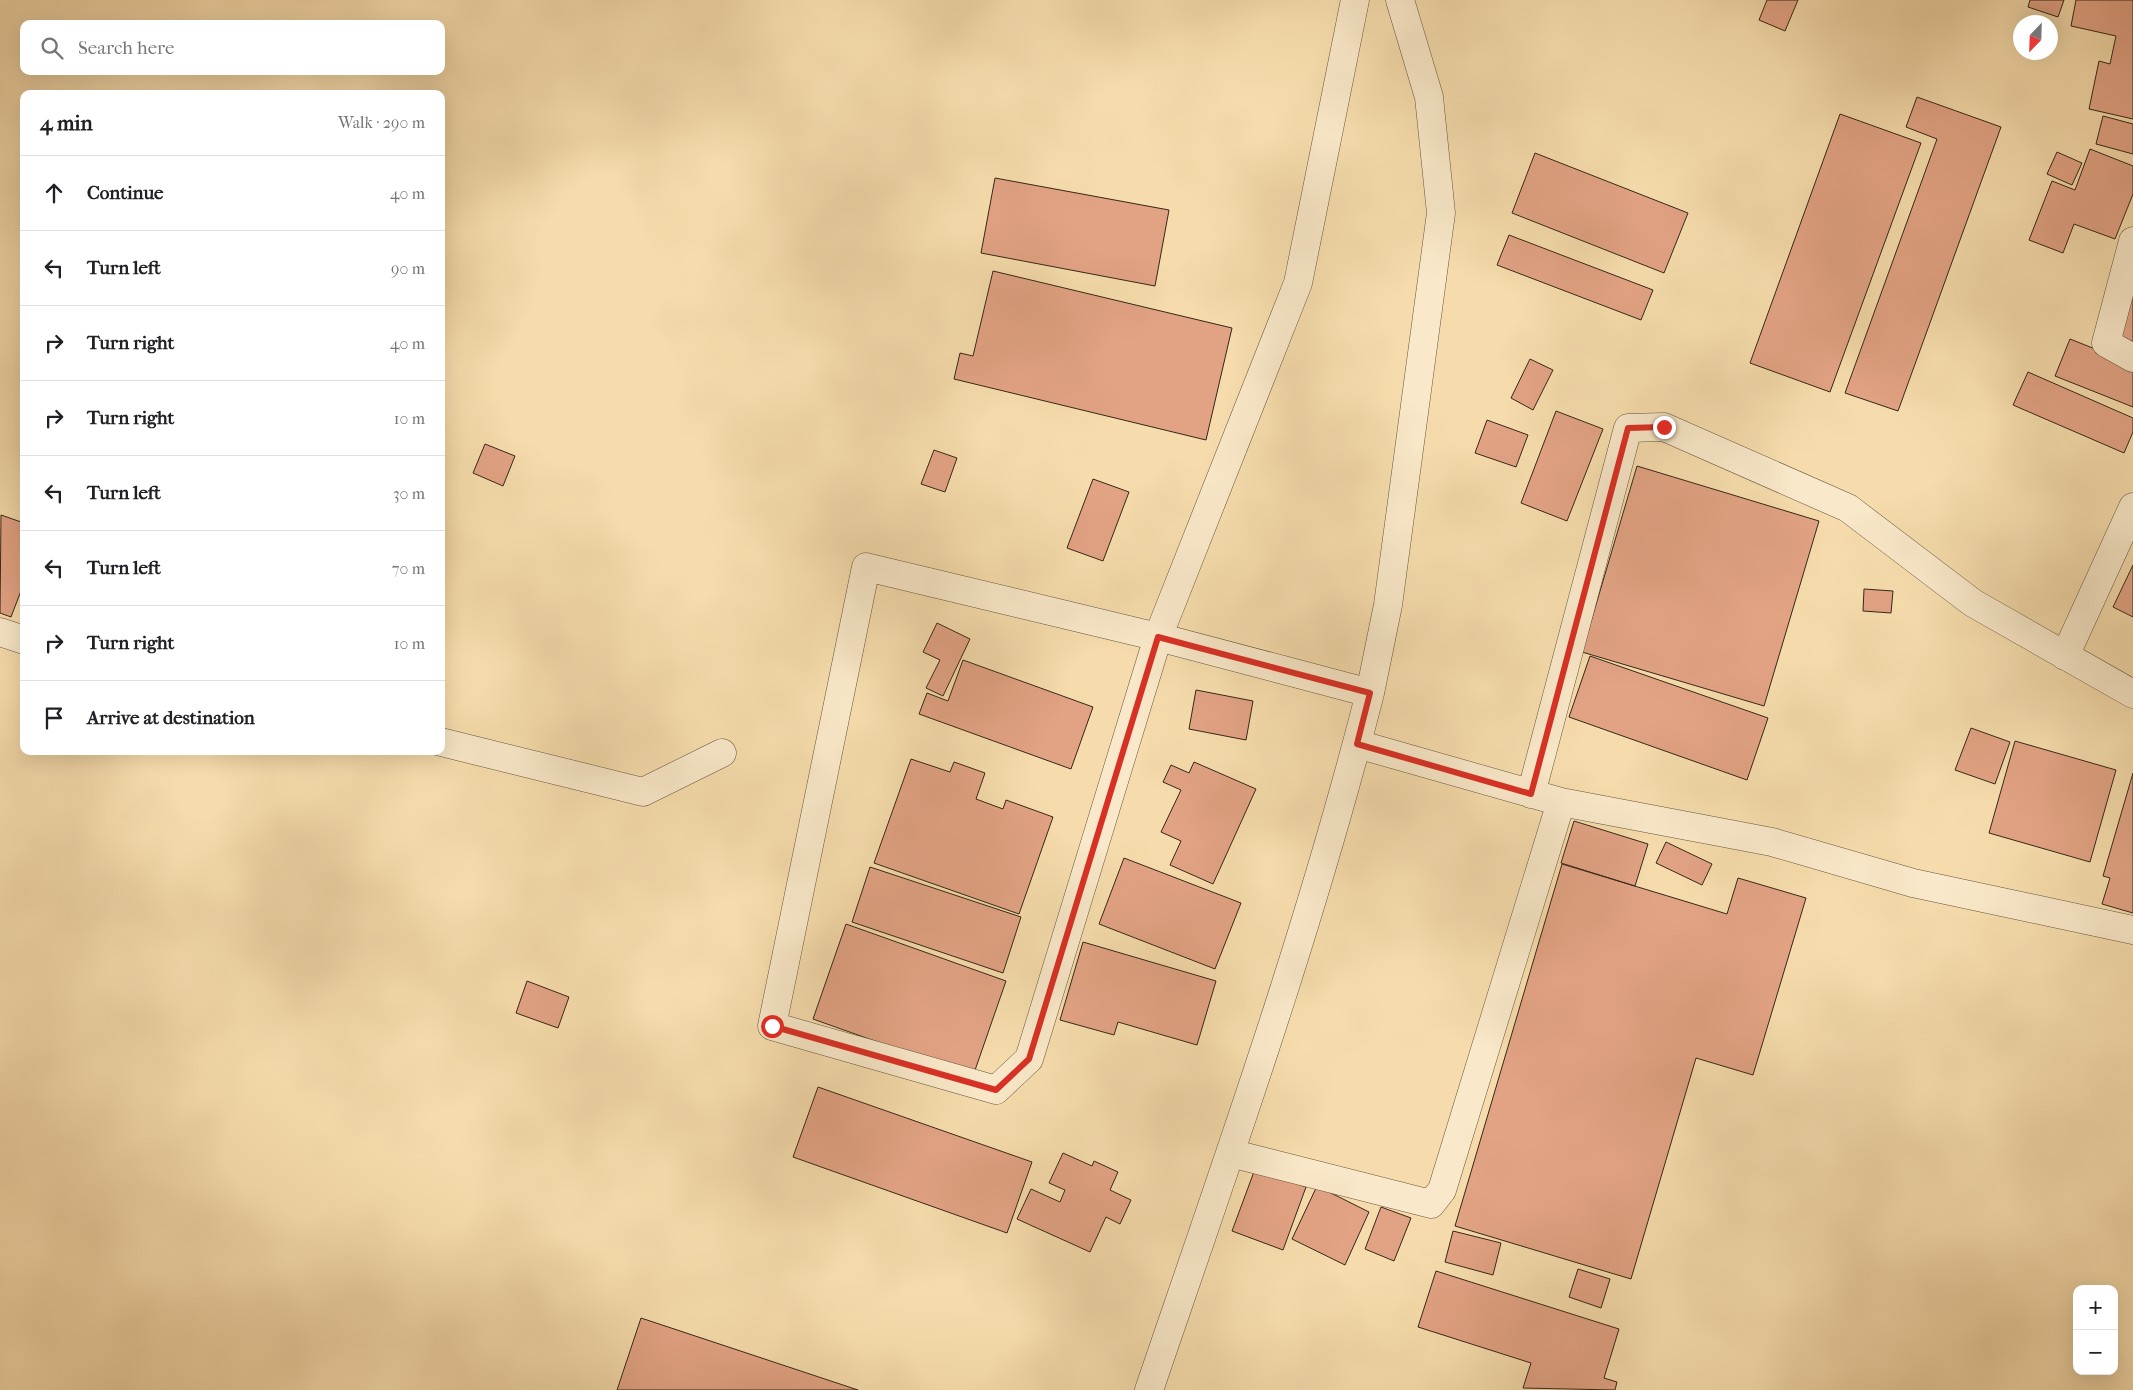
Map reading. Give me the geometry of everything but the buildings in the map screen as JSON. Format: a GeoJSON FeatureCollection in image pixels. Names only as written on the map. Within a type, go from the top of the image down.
{"type":"FeatureCollection","features":[{"type":"Feature","properties":{"kind":"street"},"geometry":{"type":"LineString","coordinates":[[1355,0],[1298,283],[1158,637],[1029,1059],[996,1090],[772,1026],[866,567],[1158,637],[1370,693]]}},
{"type":"Feature","properties":{"kind":"street"},"geometry":{"type":"LineString","coordinates":[[1149,1390],[1230,1153],[1338,818],[1370,693],[1388,605],[1441,214],[1429,97],[1400,0]]}},
{"type":"Feature","properties":{"kind":"street"},"geometry":{"type":"LineString","coordinates":[[2133,241],[2106,343],[2133,358]]}},
{"type":"Feature","properties":{"kind":"street"},"geometry":{"type":"LineString","coordinates":[[1531,794],[1628,428],[1664,427],[1848,508],[1973,603],[2133,694]]}},
{"type":"Feature","properties":{"kind":"street"},"geometry":{"type":"LineString","coordinates":[[2066,656],[2133,507]]}},
{"type":"Feature","properties":{"kind":"street"},"geometry":{"type":"LineString","coordinates":[[0,632],[20,639]]}},
{"type":"Feature","properties":{"kind":"street"},"geometry":{"type":"LineString","coordinates":[[445,743],[642,792],[722,753]]}},
{"type":"Feature","properties":{"kind":"street"},"geometry":{"type":"LineString","coordinates":[[1357,744],[1560,802],[1772,842],[1913,883],[2133,930]]}},
{"type":"Feature","properties":{"kind":"street"},"geometry":{"type":"LineString","coordinates":[[1230,1153],[1431,1204],[1442,1190],[1560,802]]}},
{"type":"Feature","properties":{"kind":"route"},"geometry":{"type":"LineString","coordinates":[[772,1026],[996,1090],[1029,1059],[1158,637],[1370,693],[1357,744],[1531,794],[1628,428],[1664,427]]}}]}
